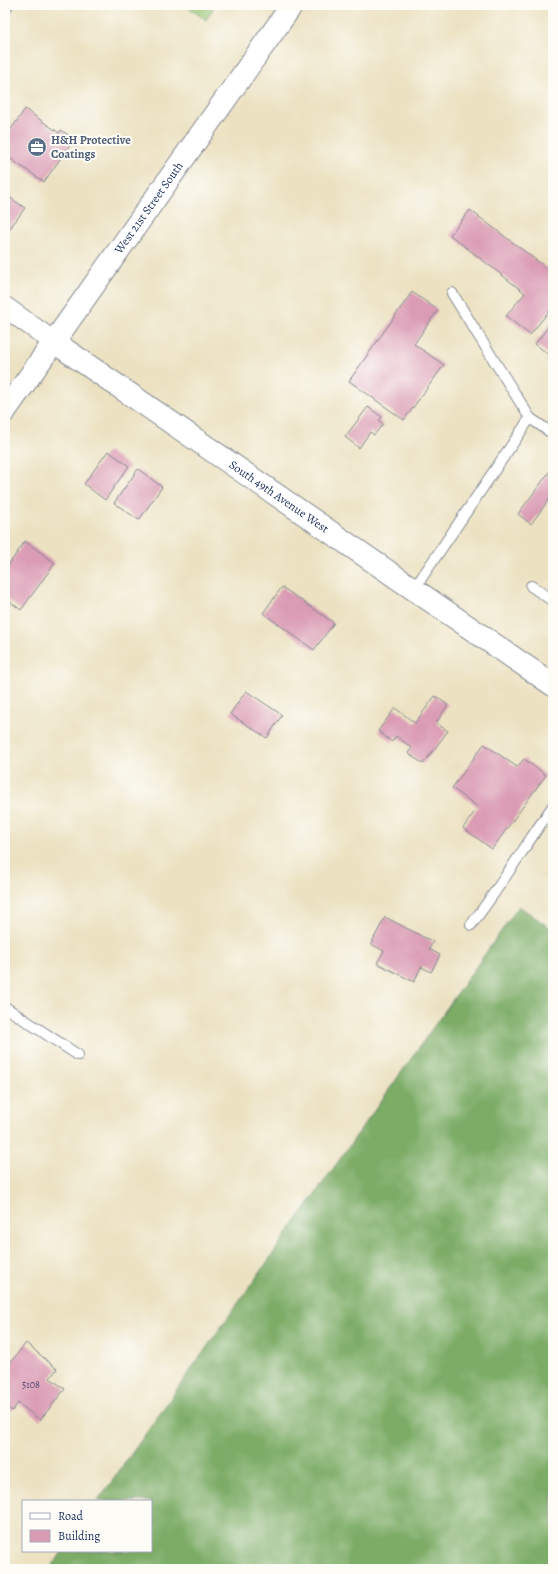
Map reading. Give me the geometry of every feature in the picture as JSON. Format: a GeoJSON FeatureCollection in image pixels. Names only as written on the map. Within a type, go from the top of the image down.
{"type":"FeatureCollection","features":[{"type":"Feature","properties":{"kind":"street","name":"West 21st Street South"},"geometry":{"type":"LineString","coordinates":[[5,411],[292,5]]}},
{"type":"Feature","properties":{"kind":"street","name":"South 49th Avenue West"},"geometry":{"type":"LineString","coordinates":[[5,306],[54,342],[553,685]]}},
{"type":"Feature","properties":{"kind":"lane"},"geometry":{"type":"LineString","coordinates":[[452,293],[530,418],[553,434]]}},
{"type":"Feature","properties":{"kind":"lane"},"geometry":{"type":"LineString","coordinates":[[414,589],[530,418]]}},
{"type":"Feature","properties":{"kind":"lane"},"geometry":{"type":"LineString","coordinates":[[531,586],[553,600]]}},
{"type":"Feature","properties":{"kind":"lane"},"geometry":{"type":"LineString","coordinates":[[471,925],[493,896],[553,806]]}},
{"type":"Feature","properties":{"kind":"lane"},"geometry":{"type":"LineString","coordinates":[[5,1007],[78,1054]]}},
{"type":"Feature","properties":{"kind":"green space"},"geometry":{"type":"Polygon","coordinates":[[[185,5],[215,5],[206,20],[185,5]]]}},
{"type":"Feature","properties":{"kind":"green space"},"geometry":{"type":"Polygon","coordinates":[[[519,906],[553,930],[553,1569],[50,1569],[62,1552],[152,1552],[152,1500],[99,1500],[519,906]]]}},
{"type":"Feature","properties":{"kind":"building"},"geometry":{"type":"Polygon","coordinates":[[[5,5],[15,5],[5,19],[5,5]]]}},
{"type":"Feature","properties":{"kind":"building","name":"H&H Protective Coatings"},"geometry":{"type":"Polygon","coordinates":[[[25,109],[59,133],[61,130],[74,139],[44,182],[5,155],[5,138],[25,109]]]}},
{"type":"Feature","properties":{"kind":"building"},"geometry":{"type":"Polygon","coordinates":[[[5,194],[25,208],[5,235],[5,194]]]}},
{"type":"Feature","properties":{"kind":"building"},"geometry":{"type":"Polygon","coordinates":[[[470,210],[553,273],[553,306],[530,335],[506,316],[525,293],[450,235],[470,210]]]}},
{"type":"Feature","properties":{"kind":"building"},"geometry":{"type":"Polygon","coordinates":[[[412,292],[438,310],[414,344],[444,365],[404,420],[349,381],[412,292]]]}},
{"type":"Feature","properties":{"kind":"building"},"geometry":{"type":"Polygon","coordinates":[[[553,320],[553,358],[535,344],[553,320]]]}},
{"type":"Feature","properties":{"kind":"building"},"geometry":{"type":"Polygon","coordinates":[[[368,407],[382,417],[379,421],[383,424],[374,435],[370,432],[359,448],[345,437],[368,407]]]}},
{"type":"Feature","properties":{"kind":"building"},"geometry":{"type":"Polygon","coordinates":[[[108,451],[129,466],[105,500],[84,484],[108,451]]]}},
{"type":"Feature","properties":{"kind":"building"},"geometry":{"type":"Polygon","coordinates":[[[553,467],[553,494],[531,524],[518,514],[553,467]]]}},
{"type":"Feature","properties":{"kind":"building"},"geometry":{"type":"Polygon","coordinates":[[[138,469],[162,487],[139,520],[114,503],[138,469]]]}},
{"type":"Feature","properties":{"kind":"building"},"geometry":{"type":"Polygon","coordinates":[[[25,541],[55,563],[21,610],[5,598],[5,570],[25,541]]]}},
{"type":"Feature","properties":{"kind":"building"},"geometry":{"type":"Polygon","coordinates":[[[282,587],[334,623],[314,650],[263,613],[282,587]]]}},
{"type":"Feature","properties":{"kind":"building"},"geometry":{"type":"Polygon","coordinates":[[[246,691],[282,715],[267,738],[230,714],[246,691]]]}},
{"type":"Feature","properties":{"kind":"building"},"geometry":{"type":"Polygon","coordinates":[[[435,696],[448,705],[436,723],[448,731],[423,764],[408,753],[412,748],[396,736],[392,742],[378,731],[395,708],[415,723],[435,696]]]}},
{"type":"Feature","properties":{"kind":"building"},"geometry":{"type":"Polygon","coordinates":[[[484,744],[517,767],[524,759],[546,775],[492,849],[463,828],[478,807],[452,788],[484,744]]]}},
{"type":"Feature","properties":{"kind":"building"},"geometry":{"type":"Polygon","coordinates":[[[385,917],[433,942],[429,949],[440,955],[431,972],[421,967],[414,982],[377,963],[384,951],[371,944],[385,917]]]}},
{"type":"Feature","properties":{"kind":"building"},"geometry":{"type":"Polygon","coordinates":[[[26,1343],[57,1369],[50,1378],[65,1389],[40,1420],[18,1403],[12,1411],[5,1406],[5,1369],[26,1343]]]}},
{"type":"Feature","properties":{"kind":"place","name":"H&H Protective Coatings"},"geometry":{"type":"Point","coordinates":[37,147]}}]}
